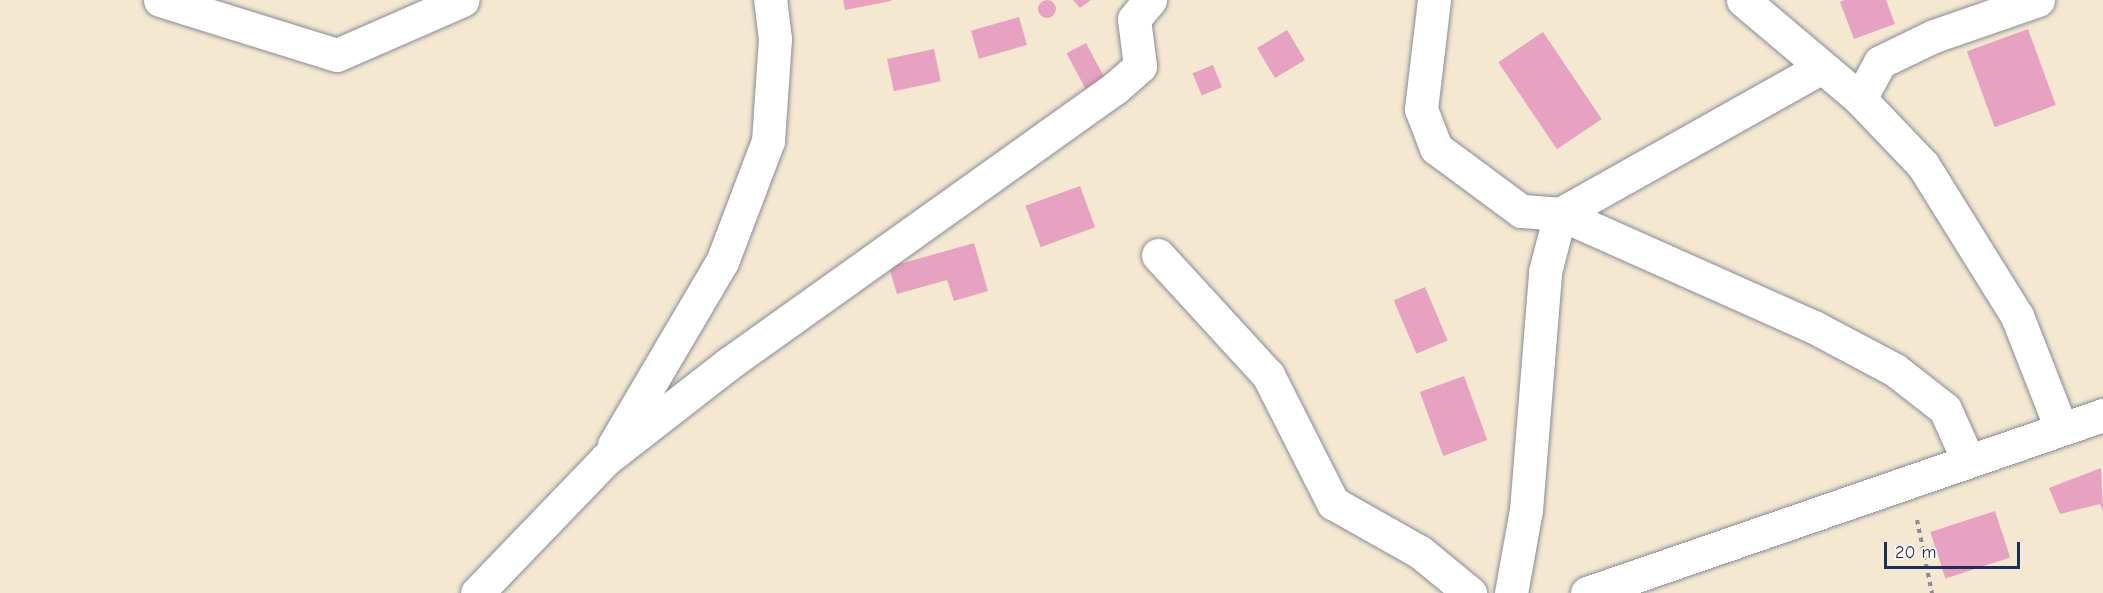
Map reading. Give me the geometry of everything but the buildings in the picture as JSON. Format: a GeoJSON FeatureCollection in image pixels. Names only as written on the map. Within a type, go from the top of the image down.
{"type":"FeatureCollection","features":[{"type":"Feature","properties":{"kind":"street"},"geometry":{"type":"LineString","coordinates":[[160,0],[336,55],[463,0]]}},
{"type":"Feature","properties":{"kind":"street"},"geometry":{"type":"LineString","coordinates":[[606,459],[722,262],[768,141],[775,39],[770,0]]}},
{"type":"Feature","properties":{"kind":"street"},"geometry":{"type":"LineString","coordinates":[[477,593],[606,459],[728,364],[1115,88],[1140,66],[1134,19],[1150,0]]}},
{"type":"Feature","properties":{"kind":"street"},"geometry":{"type":"LineString","coordinates":[[1434,0],[1421,109],[1436,148],[1521,211],[1560,214],[1814,327],[1895,370],[1944,409],[1966,458]]}},
{"type":"Feature","properties":{"kind":"street"},"geometry":{"type":"LineString","coordinates":[[1743,0],[1860,99],[1923,165],[2018,316],[2060,426]]}},
{"type":"Feature","properties":{"kind":"street"},"geometry":{"type":"LineString","coordinates":[[1860,99],[1880,62],[1934,36],[2038,0]]}},
{"type":"Feature","properties":{"kind":"street"},"geometry":{"type":"LineString","coordinates":[[1511,593],[1526,510],[1545,272],[1560,214],[1822,68]]}},
{"type":"Feature","properties":{"kind":"street"},"geometry":{"type":"LineString","coordinates":[[1158,255],[1268,375],[1333,503],[1420,552],[1470,593]]}},
{"type":"Feature","properties":{"kind":"street"},"geometry":{"type":"LineString","coordinates":[[1587,593],[1966,458],[2060,426],[2103,415]]}},
{"type":"Feature","properties":{"kind":"path"},"geometry":{"type":"LineString","coordinates":[[1909,478],[1932,593]]}}]}
